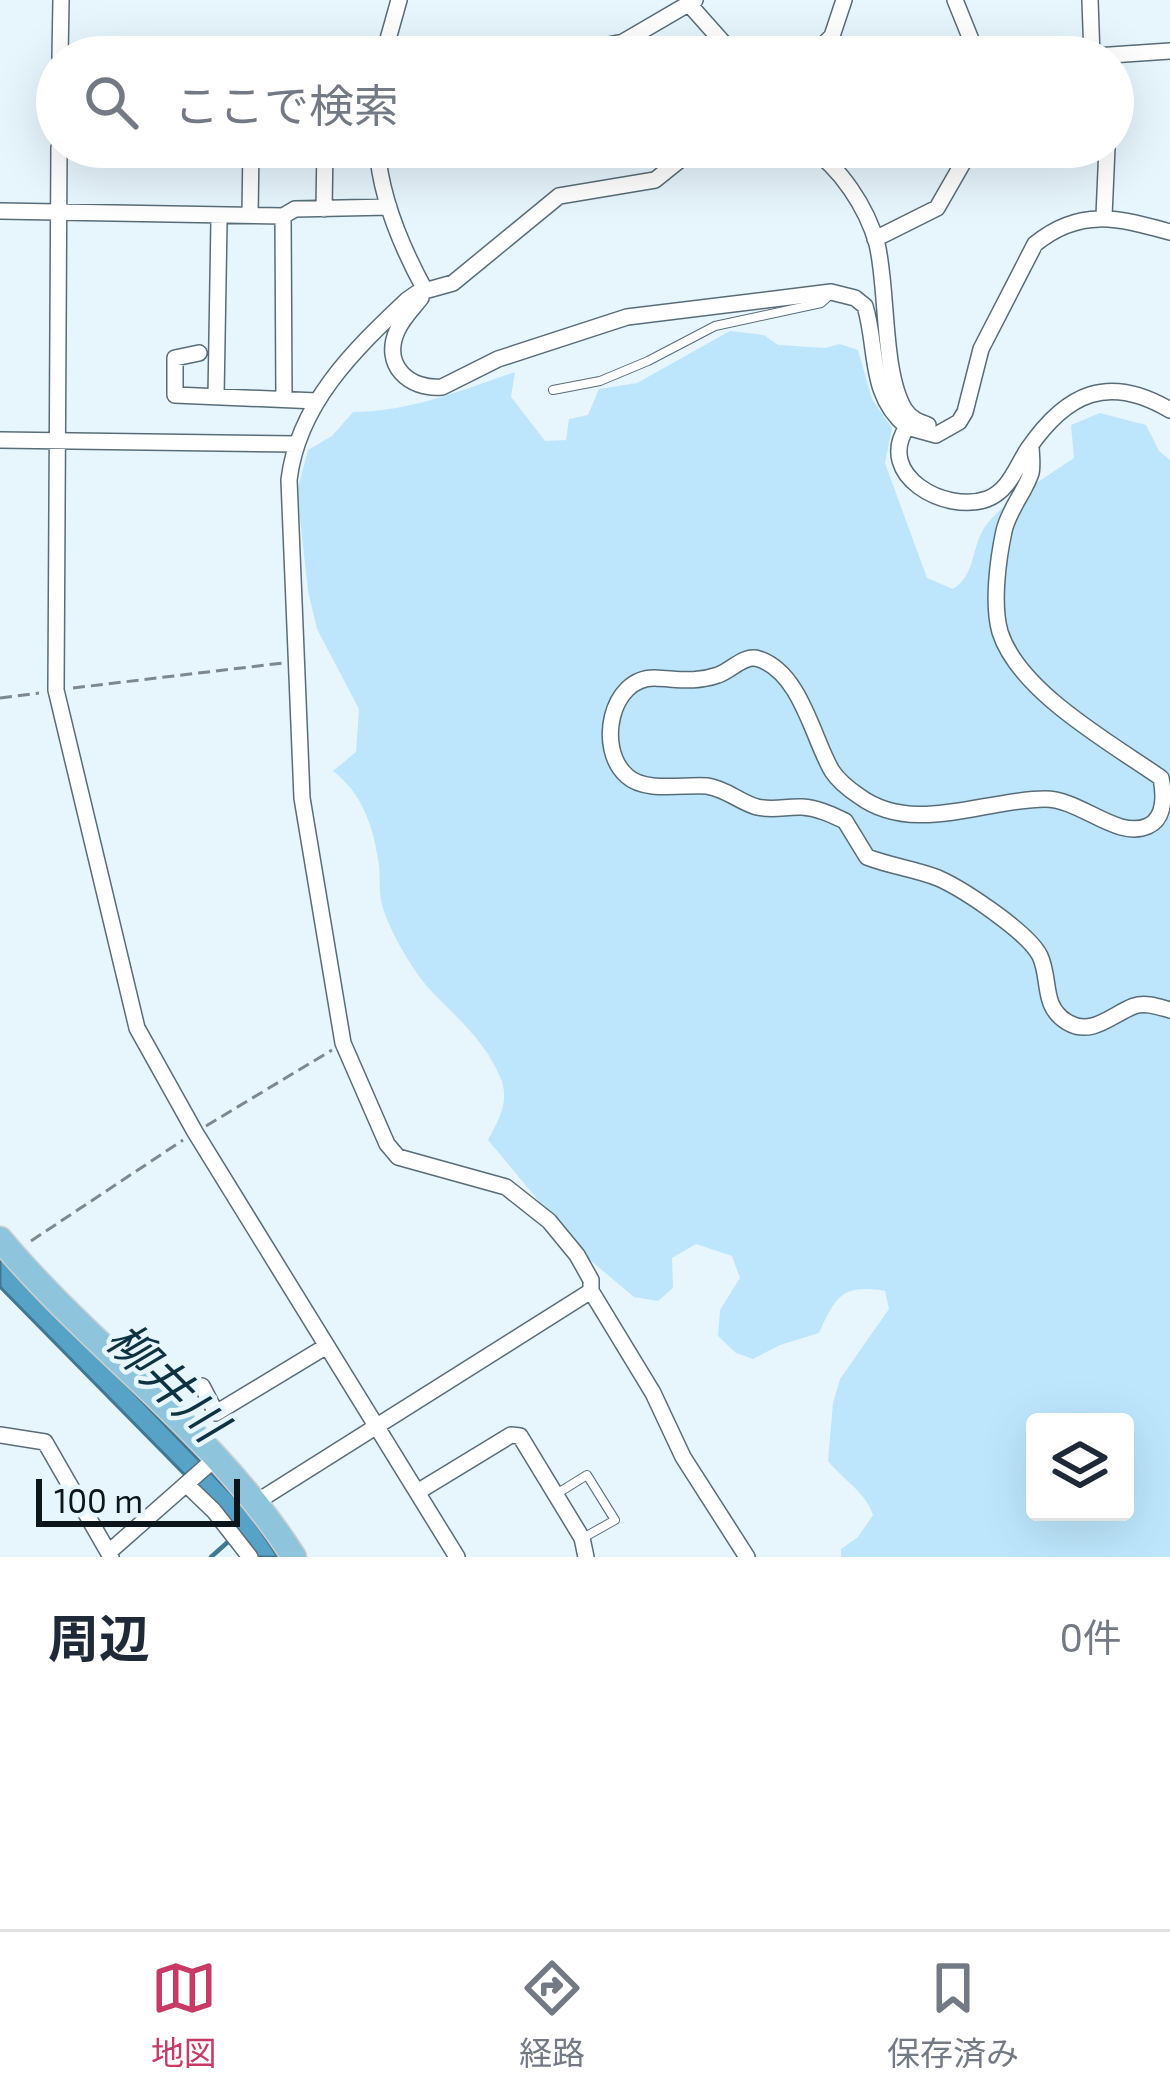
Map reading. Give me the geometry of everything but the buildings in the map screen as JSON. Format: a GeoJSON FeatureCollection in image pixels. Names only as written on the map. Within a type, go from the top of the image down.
{"type":"FeatureCollection","features":[{"type":"Feature","properties":{"kind":"main road"},"geometry":{"type":"LineString","coordinates":[[6,1246],[257,1501],[294,1557]]}},
{"type":"Feature","properties":{"kind":"street"},"geometry":{"type":"LineString","coordinates":[[61,36],[62,0]]}},
{"type":"Feature","properties":{"kind":"street"},"geometry":{"type":"LineString","coordinates":[[389,36],[399,0]]}},
{"type":"Feature","properties":{"kind":"street"},"geometry":{"type":"LineString","coordinates":[[832,36],[844,0]]}},
{"type":"Feature","properties":{"kind":"street"},"geometry":{"type":"LineString","coordinates":[[955,0],[970,36]]}},
{"type":"Feature","properties":{"kind":"street"},"geometry":{"type":"LineString","coordinates":[[1089,36],[1090,0]]}},
{"type":"Feature","properties":{"kind":"street"},"geometry":{"type":"LineString","coordinates":[[633,36],[692,2],[719,36]]}},
{"type":"Feature","properties":{"kind":"street"},"geometry":{"type":"LineString","coordinates":[[1134,53],[1170,51]]}},
{"type":"Feature","properties":{"kind":"street"},"geometry":{"type":"LineString","coordinates":[[59,168],[56,691],[137,1028],[195,1132],[457,1557]]}},
{"type":"Feature","properties":{"kind":"street"},"geometry":{"type":"LineString","coordinates":[[250,215],[251,168]]}},
{"type":"Feature","properties":{"kind":"street"},"geometry":{"type":"LineString","coordinates":[[324,209],[325,168]]}},
{"type":"Feature","properties":{"kind":"street"},"geometry":{"type":"LineString","coordinates":[[379,168],[389,207],[425,290]]}},
{"type":"Feature","properties":{"kind":"street"},"geometry":{"type":"LineString","coordinates":[[670,168],[655,180],[559,196],[454,283],[406,300],[355,349],[317,401],[297,444],[289,480],[302,798],[343,1043],[387,1144],[398,1157],[506,1187],[549,1222],[577,1255],[591,1280],[591,1291],[652,1393],[683,1457],[747,1557]]}},
{"type":"Feature","properties":{"kind":"street"},"geometry":{"type":"LineString","coordinates":[[834,168],[875,239],[896,386],[905,410],[925,424],[949,427]]}},
{"type":"Feature","properties":{"kind":"street"},"geometry":{"type":"LineString","coordinates":[[875,239],[937,208],[960,168]]}},
{"type":"Feature","properties":{"kind":"street"},"geometry":{"type":"LineString","coordinates":[[1104,216],[1106,168]]}},
{"type":"Feature","properties":{"kind":"street"},"geometry":{"type":"LineString","coordinates":[[0,211],[284,216],[295,209],[389,207]]}},
{"type":"Feature","properties":{"kind":"street"},"geometry":{"type":"LineString","coordinates":[[216,397],[218,221],[222,215]]}},
{"type":"Feature","properties":{"kind":"street"},"geometry":{"type":"LineString","coordinates":[[284,216],[284,398]]}},
{"type":"Feature","properties":{"kind":"street"},"geometry":{"type":"LineString","coordinates":[[425,290],[397,328],[392,346],[402,376],[413,385],[429,388],[442,387],[541,344],[627,317],[832,292],[855,298],[865,306],[880,392],[892,414],[907,428],[936,435],[965,412],[981,349],[1035,244],[1048,233],[1104,216],[1170,232]]}},
{"type":"Feature","properties":{"kind":"street"},"geometry":{"type":"LineString","coordinates":[[199,353],[175,358],[175,395],[317,401]]}},
{"type":"Feature","properties":{"kind":"street"},"geometry":{"type":"LineString","coordinates":[[907,428],[897,450],[900,464],[916,485],[955,502],[989,499],[1003,490],[1031,445],[1059,415],[1088,395],[1106,388],[1147,396],[1170,410]]}},
{"type":"Feature","properties":{"kind":"street"},"geometry":{"type":"LineString","coordinates":[[0,440],[297,444]]}},
{"type":"Feature","properties":{"kind":"street"},"geometry":{"type":"LineString","coordinates":[[1031,445],[1031,472],[1004,530],[999,590],[1002,636],[1024,674],[1161,778],[1165,797],[1158,818],[1146,827],[1118,828],[1082,806],[1048,798],[928,814],[881,810],[833,774],[807,710],[779,674],[759,659],[746,659],[723,674],[692,683],[642,678],[622,692],[614,711],[613,749],[627,776],[640,784],[710,786],[727,790],[752,806],[776,811],[800,807],[845,821],[867,857],[938,878],[1011,926],[1039,955],[1051,1009],[1070,1024],[1107,1023],[1134,1006],[1147,1004],[1170,1010]]}},
{"type":"Feature","properties":{"kind":"street"},"geometry":{"type":"LineString","coordinates":[[257,1501],[591,1291]]}},
{"type":"Feature","properties":{"kind":"street"},"geometry":{"type":"LineString","coordinates":[[202,1386],[216,1413],[325,1346]]}},
{"type":"Feature","properties":{"kind":"street"},"geometry":{"type":"LineString","coordinates":[[419,1491],[511,1435],[520,1436],[582,1538],[586,1557]]}},
{"type":"Feature","properties":{"kind":"street"},"geometry":{"type":"LineString","coordinates":[[0,1436],[45,1442],[110,1555],[214,1460]]}},
{"type":"Feature","properties":{"kind":"street"},"geometry":{"type":"LineString","coordinates":[[189,1484],[240,1543],[227,1557]]}},
{"type":"Feature","properties":{"kind":"lane"},"geometry":{"type":"LineString","coordinates":[[553,390],[600,381],[715,326],[821,303],[832,292]]}},
{"type":"Feature","properties":{"kind":"lane"},"geometry":{"type":"LineString","coordinates":[[555,1494],[587,1475],[597,1490],[615,1520],[582,1538]]}},
{"type":"Feature","properties":{"kind":"path"},"geometry":{"type":"LineString","coordinates":[[0,698],[297,662]]}},
{"type":"Feature","properties":{"kind":"path"},"geometry":{"type":"LineString","coordinates":[[6,1246],[343,1043]]}},
{"type":"Feature","properties":{"kind":"shaded area"},"geometry":{"type":"Polygon","coordinates":[[[730,331],[764,335],[778,345],[825,348],[840,344],[858,350],[872,399],[892,428],[885,463],[927,578],[953,589],[965,577],[990,520],[1074,458],[1071,425],[1100,413],[1146,425],[1159,451],[1170,460],[1170,1557],[841,1557],[841,1549],[858,1537],[873,1515],[828,1461],[833,1403],[840,1379],[889,1309],[885,1291],[850,1291],[830,1310],[819,1333],[753,1359],[736,1353],[718,1336],[720,1310],[740,1278],[732,1256],[696,1244],[672,1258],[673,1288],[658,1301],[634,1297],[584,1255],[488,1140],[503,1103],[501,1079],[480,1043],[433,993],[403,951],[381,899],[369,822],[351,789],[333,771],[356,752],[359,709],[317,629],[297,491],[308,450],[332,436],[353,412],[415,404],[515,372],[511,397],[545,441],[566,440],[569,419],[588,415],[599,389],[637,383],[730,331]]]}},
{"type":"Feature","properties":{"kind":"water"},"geometry":{"type":"Polygon","coordinates":[[[0,1254],[248,1511],[278,1557],[255,1557],[235,1526],[0,1287],[0,1254]]]}},
{"type":"Feature","properties":{"kind":"waterway"},"geometry":{"type":"LineString","coordinates":[[211,1557],[229,1541]]}},
{"type":"Feature","properties":{"kind":"water label","name":"柳井川"},"geometry":{"type":"Point","coordinates":[168,1380]}}]}
